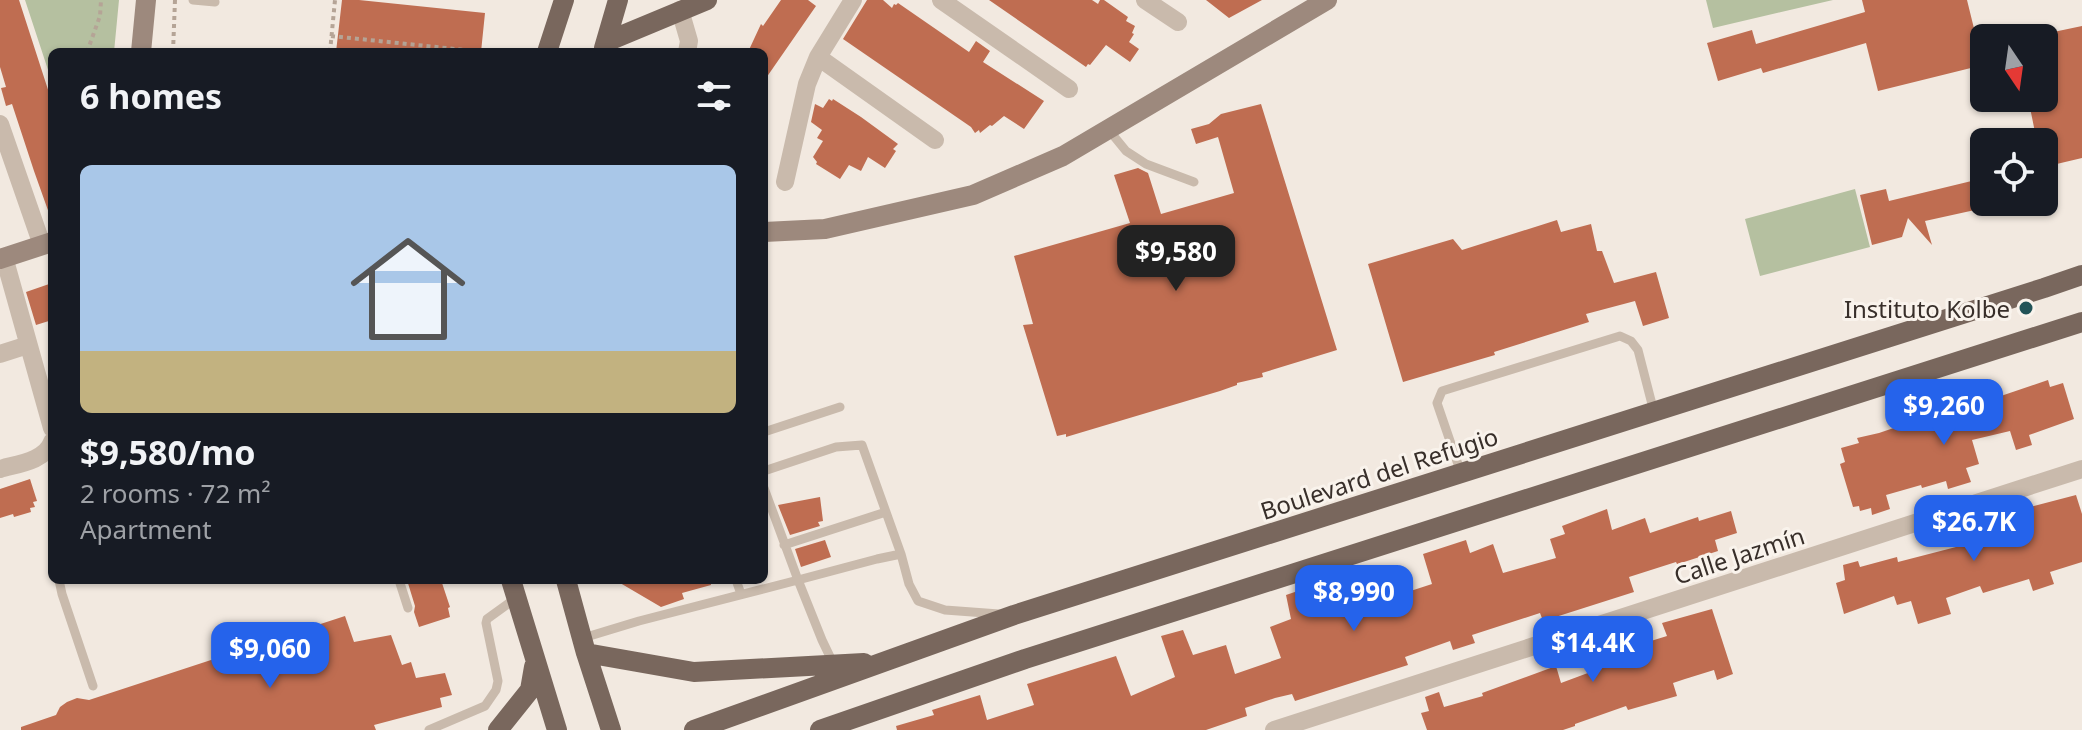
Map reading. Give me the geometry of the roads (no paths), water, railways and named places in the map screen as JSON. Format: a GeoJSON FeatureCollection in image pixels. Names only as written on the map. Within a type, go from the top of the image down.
{"type":"FeatureCollection","features":[{"type":"Feature","properties":{"kind":"main road"},"geometry":{"type":"LineString","coordinates":[[548,48],[564,0]]}},
{"type":"Feature","properties":{"kind":"main road"},"geometry":{"type":"LineString","coordinates":[[604,47],[618,0]]}},
{"type":"Feature","properties":{"kind":"main road"},"geometry":{"type":"LineString","coordinates":[[604,47],[707,0]]}},
{"type":"Feature","properties":{"kind":"main road","name":"Boulevard del Refugio"},"geometry":{"type":"LineString","coordinates":[[694,730],[836,671],[880,663],[1014,615],[2082,275]]}},
{"type":"Feature","properties":{"kind":"main road"},"geometry":{"type":"LineString","coordinates":[[820,730],[847,726],[1025,659],[2082,322]]}},
{"type":"Feature","properties":{"kind":"main road"},"geometry":{"type":"LineString","coordinates":[[567,584],[611,730]]}},
{"type":"Feature","properties":{"kind":"main road"},"geometry":{"type":"LineString","coordinates":[[514,589],[557,730]]}},
{"type":"Feature","properties":{"kind":"main road"},"geometry":{"type":"LineString","coordinates":[[584,646],[694,672],[836,671]]}},
{"type":"Feature","properties":{"kind":"main road"},"geometry":{"type":"LineString","coordinates":[[498,730],[530,690],[535,659]]}},
{"type":"Feature","properties":{"kind":"street"},"geometry":{"type":"LineString","coordinates":[[141,48],[146,0]]}},
{"type":"Feature","properties":{"kind":"street"},"geometry":{"type":"LineString","coordinates":[[785,182],[807,84],[818,57],[853,0]]}},
{"type":"Feature","properties":{"kind":"street"},"geometry":{"type":"LineString","coordinates":[[941,0],[1069,89]]}},
{"type":"Feature","properties":{"kind":"street"},"geometry":{"type":"LineString","coordinates":[[1145,0],[1178,22]]}},
{"type":"Feature","properties":{"kind":"street"},"geometry":{"type":"LineString","coordinates":[[768,232],[825,229],[973,195],[1063,156],[1327,0]]}},
{"type":"Feature","properties":{"kind":"street"},"geometry":{"type":"LineString","coordinates":[[680,10],[689,41],[688,48]]}},
{"type":"Feature","properties":{"kind":"street"},"geometry":{"type":"LineString","coordinates":[[818,57],[935,140]]}},
{"type":"Feature","properties":{"kind":"street"},"geometry":{"type":"LineString","coordinates":[[0,124],[6,164],[47,244],[2,258],[48,414]]}},
{"type":"Feature","properties":{"kind":"street"},"geometry":{"type":"LineString","coordinates":[[0,354],[28,345]]}},
{"type":"Feature","properties":{"kind":"street"},"geometry":{"type":"LineString","coordinates":[[0,469],[41,456],[48,449]]}},
{"type":"Feature","properties":{"kind":"street","name":"Calle Jazmín"},"geometry":{"type":"LineString","coordinates":[[1274,730],[2082,469]]}},
{"type":"Feature","properties":{"kind":"lane"},"geometry":{"type":"LineString","coordinates":[[193,0],[215,2]]}},
{"type":"Feature","properties":{"kind":"lane"},"geometry":{"type":"LineString","coordinates":[[1108,129],[1126,151],[1146,164],[1194,182]]}},
{"type":"Feature","properties":{"kind":"lane"},"geometry":{"type":"LineString","coordinates":[[1462,474],[1437,403],[1442,391],[1620,336],[1631,341],[1638,350],[1654,412]]}},
{"type":"Feature","properties":{"kind":"lane"},"geometry":{"type":"LineString","coordinates":[[768,431],[840,407]]}},
{"type":"Feature","properties":{"kind":"lane"},"geometry":{"type":"LineString","coordinates":[[768,470],[836,447],[862,445],[909,584],[918,601],[945,610],[1014,615]]}},
{"type":"Feature","properties":{"kind":"lane"},"geometry":{"type":"LineString","coordinates":[[768,500],[836,671]]}},
{"type":"Feature","properties":{"kind":"lane"},"geometry":{"type":"LineString","coordinates":[[784,545],[886,512]]}},
{"type":"Feature","properties":{"kind":"lane"},"geometry":{"type":"LineString","coordinates":[[584,646],[639,621],[901,554]]}},
{"type":"Feature","properties":{"kind":"lane"},"geometry":{"type":"LineString","coordinates":[[60,584],[93,686]]}},
{"type":"Feature","properties":{"kind":"lane"},"geometry":{"type":"LineString","coordinates":[[400,584],[408,608]]}},
{"type":"Feature","properties":{"kind":"lane"},"geometry":{"type":"LineString","coordinates":[[737,584],[741,594]]}},
{"type":"Feature","properties":{"kind":"lane"},"geometry":{"type":"LineString","coordinates":[[429,730],[485,706],[491,698],[498,681],[486,623],[514,589]]}},
{"type":"Feature","properties":{"kind":"place","name":"Instituto Kolbe"},"geometry":{"type":"Point","coordinates":[2026,308]}}]}
